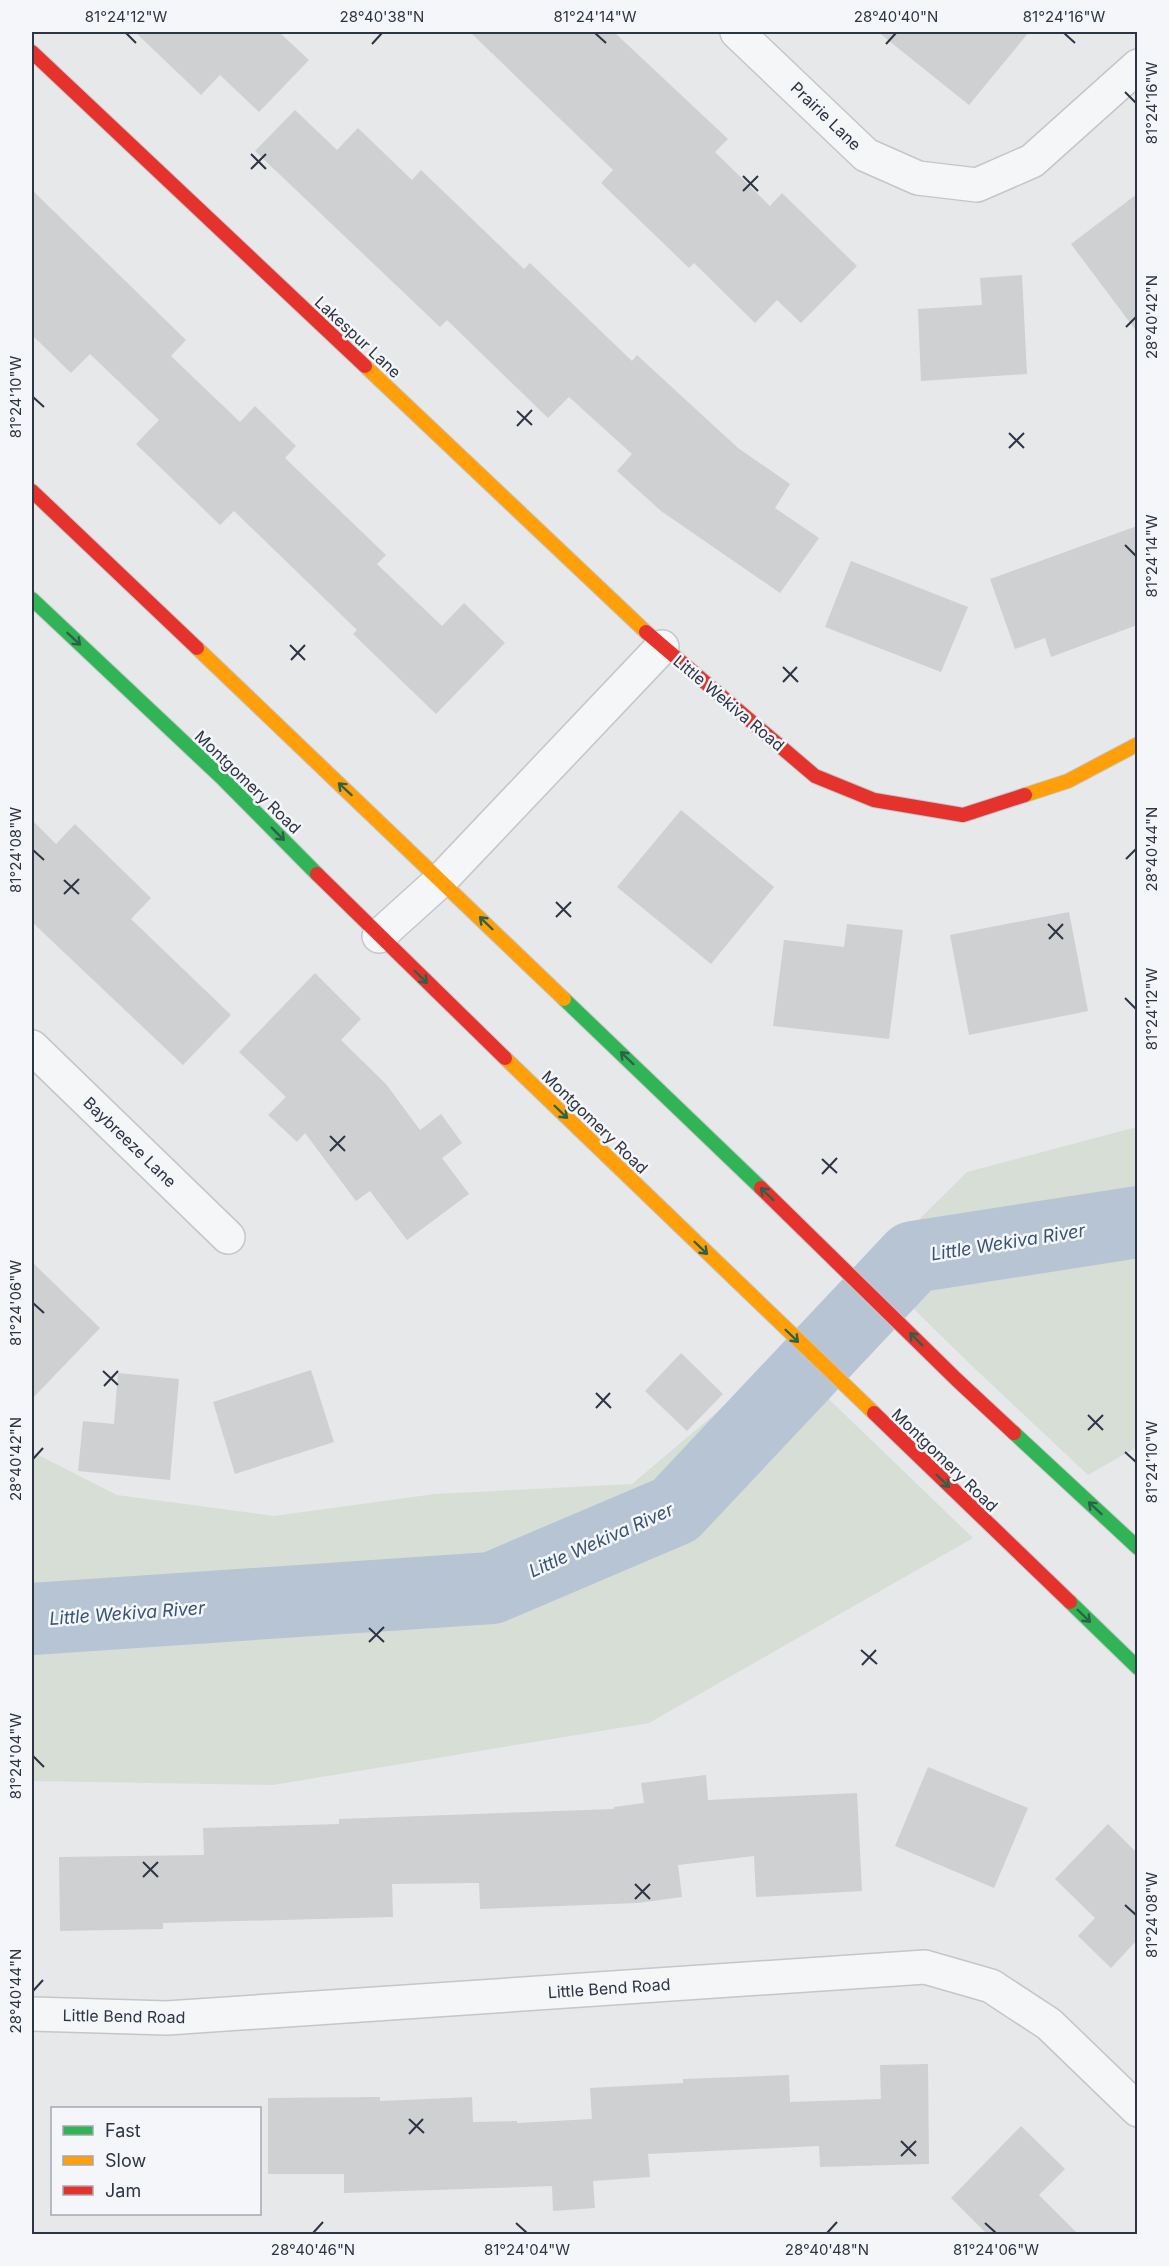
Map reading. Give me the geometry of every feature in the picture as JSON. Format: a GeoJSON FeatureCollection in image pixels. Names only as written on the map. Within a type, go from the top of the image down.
{"type":"FeatureCollection","features":[{"type":"Feature","properties":{"kind":"main road","name":"Lakespur Lane"},"geometry":{"type":"LineString","coordinates":[[32,51],[662,647]]}},
{"type":"Feature","properties":{"kind":"main road"},"geometry":{"type":"LineString","coordinates":[[32,491],[441,880],[809,1234],[957,1380],[1137,1548]]}},
{"type":"Feature","properties":{"kind":"main road","name":"Montgomery Road"},"geometry":{"type":"LineString","coordinates":[[32,599],[223,779],[380,936],[1137,1668]]}},
{"type":"Feature","properties":{"kind":"main road","name":"Little Wekiva Road"},"geometry":{"type":"LineString","coordinates":[[662,647],[815,776],[874,800],[963,815],[1068,781],[1137,744]]}},
{"type":"Feature","properties":{"kind":"street","name":"Prairie Lane"},"geometry":{"type":"LineString","coordinates":[[737,32],[866,155],[918,178],[976,185],[1032,161],[1137,66]]}},
{"type":"Feature","properties":{"kind":"street","name":"Little Wekiva Road"},"geometry":{"type":"LineString","coordinates":[[380,936],[441,880],[662,647]]}},
{"type":"Feature","properties":{"kind":"street","name":"Baybreeze Lane"},"geometry":{"type":"LineString","coordinates":[[32,1047],[228,1237]]}},
{"type":"Feature","properties":{"kind":"street","name":"Little Bend Road"},"geometry":{"type":"LineString","coordinates":[[32,2014],[167,2018],[925,1967],[991,1986],[1049,2024],[1137,2110]]}},
{"type":"Feature","properties":{"kind":"shaded area"},"geometry":{"type":"Polygon","coordinates":[[[1137,1127],[1137,1447],[1088,1475],[871,1267],[967,1172],[1137,1127]]]}},
{"type":"Feature","properties":{"kind":"shaded area"},"geometry":{"type":"Polygon","coordinates":[[[782,1354],[973,1538],[649,1723],[273,1785],[32,1781],[32,1452],[117,1495],[274,1516],[435,1494],[632,1484],[755,1380],[782,1354]]]}},
{"type":"Feature","properties":{"kind":"building"},"geometry":{"type":"Polygon","coordinates":[[[135,32],[279,32],[309,60],[259,112],[220,75],[201,95],[135,32]]]}},
{"type":"Feature","properties":{"kind":"building"},"geometry":{"type":"Polygon","coordinates":[[[470,32],[614,32],[728,139],[715,152],[770,206],[782,193],[857,266],[801,323],[777,300],[755,323],[694,263],[689,268],[601,183],[613,170],[470,32]]]}},
{"type":"Feature","properties":{"kind":"building"},"geometry":{"type":"Polygon","coordinates":[[[878,32],[1029,32],[969,105],[878,32]]]}},
{"type":"Feature","properties":{"kind":"building"},"geometry":{"type":"Polygon","coordinates":[[[295,110],[337,150],[358,128],[412,180],[421,170],[524,269],[530,263],[632,361],[637,355],[738,448],[790,484],[775,508],[819,538],[780,593],[661,511],[617,471],[632,454],[569,397],[548,418],[447,320],[440,327],[255,151],[295,110]]]}},
{"type":"Feature","properties":{"kind":"building"},"geometry":{"type":"Polygon","coordinates":[[[32,190],[186,340],[171,356],[240,422],[255,406],[296,446],[285,458],[386,555],[377,564],[442,626],[464,603],[505,643],[436,714],[353,634],[357,630],[234,511],[220,525],[136,444],[159,420],[90,354],[71,373],[32,335],[32,190]]]}},
{"type":"Feature","properties":{"kind":"building"},"geometry":{"type":"Polygon","coordinates":[[[1137,194],[1137,332],[1071,244],[1137,194]]]}},
{"type":"Feature","properties":{"kind":"building"},"geometry":{"type":"Polygon","coordinates":[[[1022,275],[1027,374],[921,381],[918,309],[982,305],[980,278],[1022,275]]]}},
{"type":"Feature","properties":{"kind":"building"},"geometry":{"type":"Polygon","coordinates":[[[1137,526],[1137,625],[1051,657],[1045,638],[1015,649],[990,579],[1137,526]]]}},
{"type":"Feature","properties":{"kind":"building"},"geometry":{"type":"Polygon","coordinates":[[[851,561],[968,607],[941,672],[825,627],[851,561]]]}},
{"type":"Feature","properties":{"kind":"building"},"geometry":{"type":"Polygon","coordinates":[[[681,810],[774,887],[711,964],[617,887],[681,810]]]}},
{"type":"Feature","properties":{"kind":"building"},"geometry":{"type":"Polygon","coordinates":[[[32,820],[56,844],[75,824],[151,898],[131,919],[231,1015],[183,1065],[32,922],[32,820]]]}},
{"type":"Feature","properties":{"kind":"building"},"geometry":{"type":"Polygon","coordinates":[[[1069,912],[1088,1011],[969,1035],[950,935],[1069,912]]]}},
{"type":"Feature","properties":{"kind":"building"},"geometry":{"type":"Polygon","coordinates":[[[847,924],[903,930],[889,1039],[773,1026],[784,940],[844,947],[847,924]]]}},
{"type":"Feature","properties":{"kind":"building"},"geometry":{"type":"Polygon","coordinates":[[[315,973],[361,1019],[341,1040],[386,1084],[420,1130],[441,1114],[462,1143],[442,1158],[469,1194],[407,1240],[370,1191],[356,1201],[305,1133],[297,1142],[268,1115],[286,1097],[239,1052],[315,973]]]}},
{"type":"Feature","properties":{"kind":"building"},"geometry":{"type":"Polygon","coordinates":[[[32,1262],[100,1328],[32,1399],[32,1262]]]}},
{"type":"Feature","properties":{"kind":"building"},"geometry":{"type":"Polygon","coordinates":[[[681,1353],[723,1394],[687,1431],[645,1391],[681,1353]]]}},
{"type":"Feature","properties":{"kind":"building"},"geometry":{"type":"Polygon","coordinates":[[[311,1370],[334,1442],[235,1474],[213,1402],[311,1370]]]}},
{"type":"Feature","properties":{"kind":"building"},"geometry":{"type":"Polygon","coordinates":[[[118,1373],[179,1379],[170,1480],[78,1471],[83,1421],[114,1424],[118,1373]]]}},
{"type":"Feature","properties":{"kind":"building"},"geometry":{"type":"Polygon","coordinates":[[[928,1767],[1028,1808],[994,1888],[895,1846],[928,1767]]]}},
{"type":"Feature","properties":{"kind":"building"},"geometry":{"type":"Polygon","coordinates":[[[706,1775],[708,1800],[857,1793],[862,1891],[756,1897],[754,1856],[678,1865],[682,1897],[638,1903],[480,1909],[479,1883],[392,1884],[393,1917],[163,1923],[163,1929],[60,1931],[59,1857],[204,1855],[203,1828],[339,1824],[339,1819],[614,1809],[614,1807],[644,1803],[641,1783],[706,1775]]]}},
{"type":"Feature","properties":{"kind":"building"},"geometry":{"type":"Polygon","coordinates":[[[1108,1824],[1137,1853],[1137,1940],[1111,1968],[1078,1936],[1095,1918],[1055,1879],[1108,1824]]]}},
{"type":"Feature","properties":{"kind":"building"},"geometry":{"type":"Polygon","coordinates":[[[928,2064],[929,2164],[820,2167],[819,2146],[648,2154],[650,2177],[593,2181],[595,2208],[553,2211],[552,2186],[344,2193],[344,2174],[268,2174],[268,2098],[380,2097],[380,2101],[472,2097],[473,2122],[517,2121],[517,2123],[592,2119],[590,2088],[683,2083],[683,2079],[789,2075],[790,2102],[881,2099],[880,2065],[928,2064]]]}},
{"type":"Feature","properties":{"kind":"building"},"geometry":{"type":"Polygon","coordinates":[[[1021,2126],[1065,2169],[1039,2195],[1079,2235],[988,2235],[951,2198],[1021,2126]]]}},
{"type":"Feature","properties":{"kind":"waterway","name":"Little Wekiva River"},"geometry":{"type":"LineString","coordinates":[[32,1619],[492,1588],[675,1510],[913,1257],[1138,1222]]}},
{"type":"Feature","properties":{"kind":"traffic: fast"},"geometry":{"type":"LineString","coordinates":[[32,599],[223,779],[317,874]]}},
{"type":"Feature","properties":{"kind":"traffic: fast"},"geometry":{"type":"LineString","coordinates":[[564,999],[761,1188]]}},
{"type":"Feature","properties":{"kind":"traffic: fast"},"geometry":{"type":"LineString","coordinates":[[1014,1433],[1138,1548]]}},
{"type":"Feature","properties":{"kind":"traffic: fast"},"geometry":{"type":"LineString","coordinates":[[1070,1602],[1138,1668]]}},
{"type":"Feature","properties":{"kind":"traffic: slow"},"geometry":{"type":"LineString","coordinates":[[365,366],[646,632]]}},
{"type":"Feature","properties":{"kind":"traffic: slow"},"geometry":{"type":"LineString","coordinates":[[197,648],[564,999]]}},
{"type":"Feature","properties":{"kind":"traffic: slow"},"geometry":{"type":"LineString","coordinates":[[1025,795],[1068,781],[1138,744]]}},
{"type":"Feature","properties":{"kind":"traffic: slow"},"geometry":{"type":"LineString","coordinates":[[505,1058],[874,1413]]}},
{"type":"Feature","properties":{"kind":"traffic: jam"},"geometry":{"type":"LineString","coordinates":[[32,52],[365,366]]}},
{"type":"Feature","properties":{"kind":"traffic: jam"},"geometry":{"type":"LineString","coordinates":[[32,491],[197,648]]}},
{"type":"Feature","properties":{"kind":"traffic: jam"},"geometry":{"type":"LineString","coordinates":[[646,632],[815,776],[874,800],[963,815],[1025,795]]}},
{"type":"Feature","properties":{"kind":"traffic: jam"},"geometry":{"type":"LineString","coordinates":[[317,874],[505,1058]]}},
{"type":"Feature","properties":{"kind":"traffic: jam"},"geometry":{"type":"LineString","coordinates":[[761,1188],[1014,1433]]}},
{"type":"Feature","properties":{"kind":"traffic: jam"},"geometry":{"type":"LineString","coordinates":[[874,1413],[1070,1602]]}}]}
